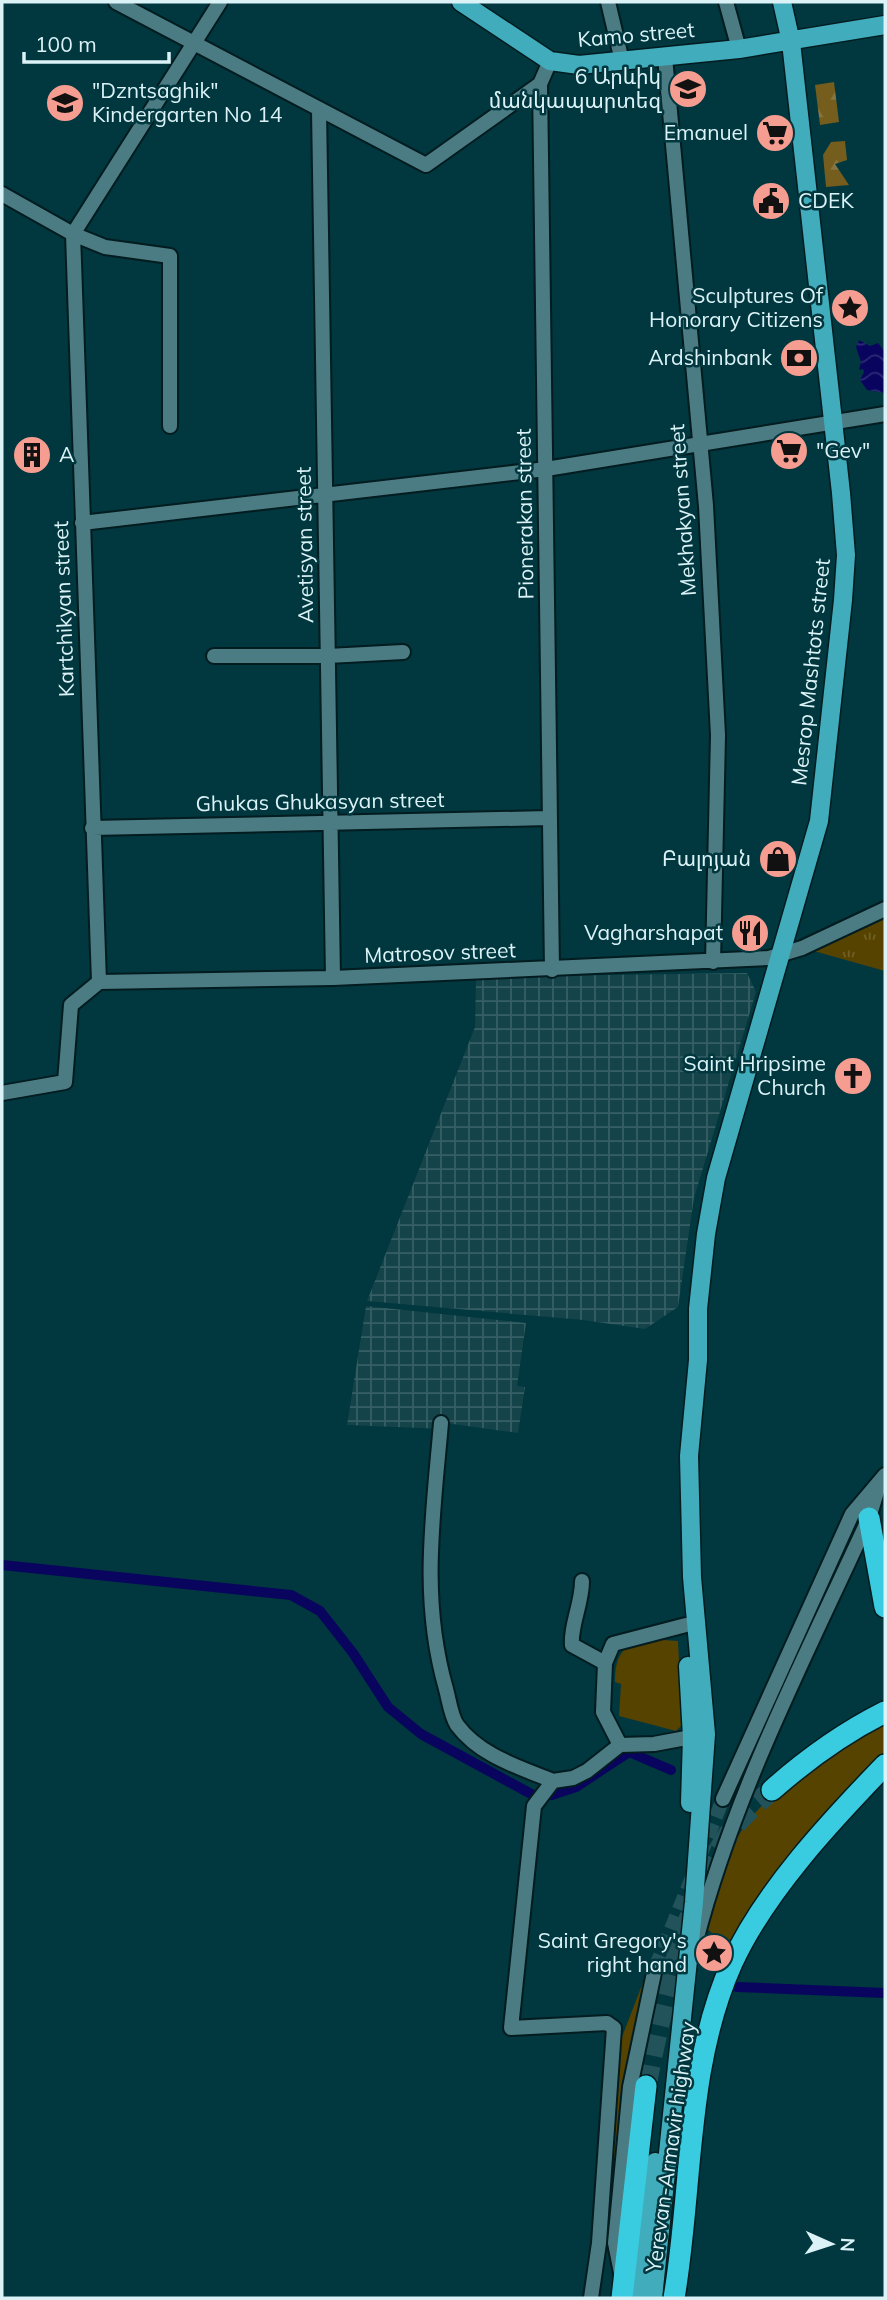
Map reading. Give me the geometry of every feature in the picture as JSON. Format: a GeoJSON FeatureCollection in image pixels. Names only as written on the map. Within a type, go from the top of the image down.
{"type":"FeatureCollection","features":[{"type":"Feature","properties":{"kind":"highway"},"geometry":{"type":"LineString","coordinates":[[869,1518],[875,1536],[885,1607]]}},
{"type":"Feature","properties":{"kind":"highway"},"geometry":{"type":"LineString","coordinates":[[772,1790],[805,1761],[850,1730],[885,1712]]}},
{"type":"Feature","properties":{"kind":"highway","name":"Yerevan-Armavir highway"},"geometry":{"type":"LineString","coordinates":[[674,2298],[702,2067],[712,2020],[732,1963],[753,1924],[784,1881],[885,1765]]}},
{"type":"Feature","properties":{"kind":"highway","name":"Yerevan-Armavir highway"},"geometry":{"type":"LineString","coordinates":[[622,2288],[646,2086]]}},
{"type":"Feature","properties":{"kind":"main road","name":"Kamo street"},"geometry":{"type":"LineString","coordinates":[[461,2],[550,61],[579,65],[791,42]]}},
{"type":"Feature","properties":{"kind":"main road","name":"Mesrop Mashtots street"},"geometry":{"type":"LineString","coordinates":[[695,1335],[706,1234],[716,1178],[819,821],[846,555],[834,421],[791,42],[782,2]]}},
{"type":"Feature","properties":{"kind":"main road"},"geometry":{"type":"LineString","coordinates":[[791,42],[811,35],[885,25]]}},
{"type":"Feature","properties":{"kind":"main road"},"geometry":{"type":"LineString","coordinates":[[791,42],[813,45],[885,37]]}},
{"type":"Feature","properties":{"kind":"main road"},"geometry":{"type":"LineString","coordinates":[[638,2298],[699,1735],[686,1625],[680,1524],[680,1458],[690,1353],[695,1335]]}},
{"type":"Feature","properties":{"kind":"main road"},"geometry":{"type":"LineString","coordinates":[[653,2298],[686,1979],[699,1735],[688,1515],[689,1456],[698,1360],[695,1335]]}},
{"type":"Feature","properties":{"kind":"street"},"geometry":{"type":"LineString","coordinates":[[116,2],[426,165],[540,84]]}},
{"type":"Feature","properties":{"kind":"street"},"geometry":{"type":"LineString","coordinates":[[73,234],[220,2]]}},
{"type":"Feature","properties":{"kind":"street"},"geometry":{"type":"LineString","coordinates":[[608,2],[622,61]]}},
{"type":"Feature","properties":{"kind":"street"},"geometry":{"type":"LineString","coordinates":[[726,2],[739,49]]}},
{"type":"Feature","properties":{"kind":"street","name":"Mekhakyan street"},"geometry":{"type":"LineString","coordinates":[[665,57],[700,444],[718,735],[713,962]]}},
{"type":"Feature","properties":{"kind":"street","name":"Pionerakan street"},"geometry":{"type":"LineString","coordinates":[[550,61],[540,84],[552,970]]}},
{"type":"Feature","properties":{"kind":"street","name":"Avetisyan street"},"geometry":{"type":"LineString","coordinates":[[319,110],[333,978]]}},
{"type":"Feature","properties":{"kind":"street"},"geometry":{"type":"LineString","coordinates":[[2,194],[73,234],[106,247],[170,256],[170,426]]}},
{"type":"Feature","properties":{"kind":"street","name":"Kartchikyan street"},"geometry":{"type":"LineString","coordinates":[[73,234],[99,982]]}},
{"type":"Feature","properties":{"kind":"street"},"geometry":{"type":"LineString","coordinates":[[82,523],[546,468],[885,414]]}},
{"type":"Feature","properties":{"kind":"street"},"geometry":{"type":"LineString","coordinates":[[214,656],[328,656],[403,652]]}},
{"type":"Feature","properties":{"kind":"street","name":"Ghukas Ghukasyan street"},"geometry":{"type":"LineString","coordinates":[[92,828],[548,818]]}},
{"type":"Feature","properties":{"kind":"street","name":"Matrosov street"},"geometry":{"type":"LineString","coordinates":[[99,982],[333,978],[769,958],[885,909]]}},
{"type":"Feature","properties":{"kind":"street"},"geometry":{"type":"LineString","coordinates":[[2,1093],[65,1082],[71,1005],[99,982]]}},
{"type":"Feature","properties":{"kind":"street"},"geometry":{"type":"LineString","coordinates":[[441,1423],[428,1574],[433,1628],[456,1723],[478,1747],[553,1781],[573,1778],[587,1771],[620,1745],[654,1744],[699,1735]]}},
{"type":"Feature","properties":{"kind":"street"},"geometry":{"type":"LineString","coordinates":[[686,1979],[710,1886],[741,1800],[869,1518],[882,1480]]}},
{"type":"Feature","properties":{"kind":"street"},"geometry":{"type":"LineString","coordinates":[[723,1799],[852,1514],[882,1480]]}},
{"type":"Feature","properties":{"kind":"street"},"geometry":{"type":"LineString","coordinates":[[582,1581],[582,1602],[571,1637],[572,1645],[605,1663]]}},
{"type":"Feature","properties":{"kind":"street"},"geometry":{"type":"LineString","coordinates":[[620,1745],[603,1712],[605,1663],[613,1644],[686,1625]]}},
{"type":"Feature","properties":{"kind":"street"},"geometry":{"type":"LineString","coordinates":[[553,1781],[534,1806],[511,2028],[607,2023],[614,2028],[599,2243],[591,2298]]}},
{"type":"Feature","properties":{"kind":"street"},"geometry":{"type":"LineString","coordinates":[[622,2288],[615,2243],[630,2087],[655,1968]]}},
{"type":"Feature","properties":{"kind":"street"},"geometry":{"type":"LineString","coordinates":[[599,2243],[615,2243]]}},
{"type":"Feature","properties":{"kind":"shaded area"},"geometry":{"type":"Polygon","coordinates":[[[747,973],[756,992],[694,1198],[678,1307],[645,1329],[583,1320],[367,1301],[475,1027],[476,977],[747,973]]]}},
{"type":"Feature","properties":{"kind":"shaded area"},"geometry":{"type":"Polygon","coordinates":[[[366,1306],[526,1323],[517,1386],[525,1387],[518,1433],[446,1423],[444,1429],[347,1425],[366,1306]]]}},
{"type":"Feature","properties":{"kind":"green space"},"geometry":{"type":"Polygon","coordinates":[[[834,82],[839,122],[820,125],[815,85],[834,82]]]}},
{"type":"Feature","properties":{"kind":"green space"},"geometry":{"type":"Polygon","coordinates":[[[845,141],[847,160],[835,164],[849,185],[826,187],[823,155],[831,142],[845,141]]]}},
{"type":"Feature","properties":{"kind":"green space"},"geometry":{"type":"Polygon","coordinates":[[[885,919],[885,971],[814,951],[885,919]]]}},
{"type":"Feature","properties":{"kind":"green space"},"geometry":{"type":"Polygon","coordinates":[[[647,1639],[678,1641],[682,1725],[676,1731],[619,1716],[621,1684],[615,1682],[619,1658],[626,1648],[647,1639]]]}},
{"type":"Feature","properties":{"kind":"green space"},"geometry":{"type":"Polygon","coordinates":[[[885,1719],[885,1753],[781,1870],[726,1947],[719,1944],[716,1936],[703,1926],[725,1862],[744,1827],[773,1795],[790,1781],[885,1719]]]}},
{"type":"Feature","properties":{"kind":"green space"},"geometry":{"type":"Polygon","coordinates":[[[647,1972],[651,1975],[624,2076],[615,2205],[612,2208],[607,2205],[622,2037],[647,1972]]]}},
{"type":"Feature","properties":{"kind":"water"},"geometry":{"type":"Polygon","coordinates":[[[859,340],[870,346],[878,343],[885,352],[885,393],[867,390],[860,380],[864,372],[863,369],[859,370],[861,362],[856,347],[859,340]]]}},
{"type":"Feature","properties":{"kind":"waterway"},"geometry":{"type":"LineString","coordinates":[[2,1565],[291,1595],[320,1611],[353,1653],[388,1707],[421,1734],[533,1795]]}},
{"type":"Feature","properties":{"kind":"waterway"},"geometry":{"type":"LineString","coordinates":[[552,1795],[576,1787],[629,1752],[671,1770]]}},
{"type":"Feature","properties":{"kind":"waterway"},"geometry":{"type":"LineString","coordinates":[[737,1987],[885,1993]]}},
{"type":"Feature","properties":{"kind":"tunnel"},"geometry":{"type":"LineString","coordinates":[[646,2086],[668,1989],[701,1887],[730,1832],[744,1815],[772,1790]]}},
{"type":"Feature","properties":{"kind":"tunnel"},"geometry":{"type":"LineString","coordinates":[[700,1856],[723,1799]]}},
{"type":"Feature","properties":{"kind":"tunnel"},"geometry":{"type":"LineString","coordinates":[[655,1968],[693,1875]]}},
{"type":"Feature","properties":{"kind":"place","name":"6 Արևիկ մանկապարտեզ"},"geometry":{"type":"Point","coordinates":[688,89]}},
{"type":"Feature","properties":{"kind":"place","name":"\"Dzntsaghik\" Kindergarten No 14"},"geometry":{"type":"Point","coordinates":[65,103]}},
{"type":"Feature","properties":{"kind":"place","name":"Emanuel"},"geometry":{"type":"Point","coordinates":[775,133]}},
{"type":"Feature","properties":{"kind":"place","name":"CDEK"},"geometry":{"type":"Point","coordinates":[771,201]}},
{"type":"Feature","properties":{"kind":"place","name":"Sculptures Of Honorary Citizens"},"geometry":{"type":"Point","coordinates":[850,308]}},
{"type":"Feature","properties":{"kind":"place","name":"Ardshinbank"},"geometry":{"type":"Point","coordinates":[799,358]}},
{"type":"Feature","properties":{"kind":"place","name":"\"Gev\""},"geometry":{"type":"Point","coordinates":[789,451]}},
{"type":"Feature","properties":{"kind":"place","name":"A"},"geometry":{"type":"Point","coordinates":[32,455]}},
{"type":"Feature","properties":{"kind":"place","name":"Բալոյան"},"geometry":{"type":"Point","coordinates":[778,859]}},
{"type":"Feature","properties":{"kind":"place","name":"Vagharshapat"},"geometry":{"type":"Point","coordinates":[750,933]}},
{"type":"Feature","properties":{"kind":"place","name":"Saint Hripsime Church"},"geometry":{"type":"Point","coordinates":[853,1076]}},
{"type":"Feature","properties":{"kind":"place","name":"Saint Gregory's right hand"},"geometry":{"type":"Point","coordinates":[714,1953]}}]}
